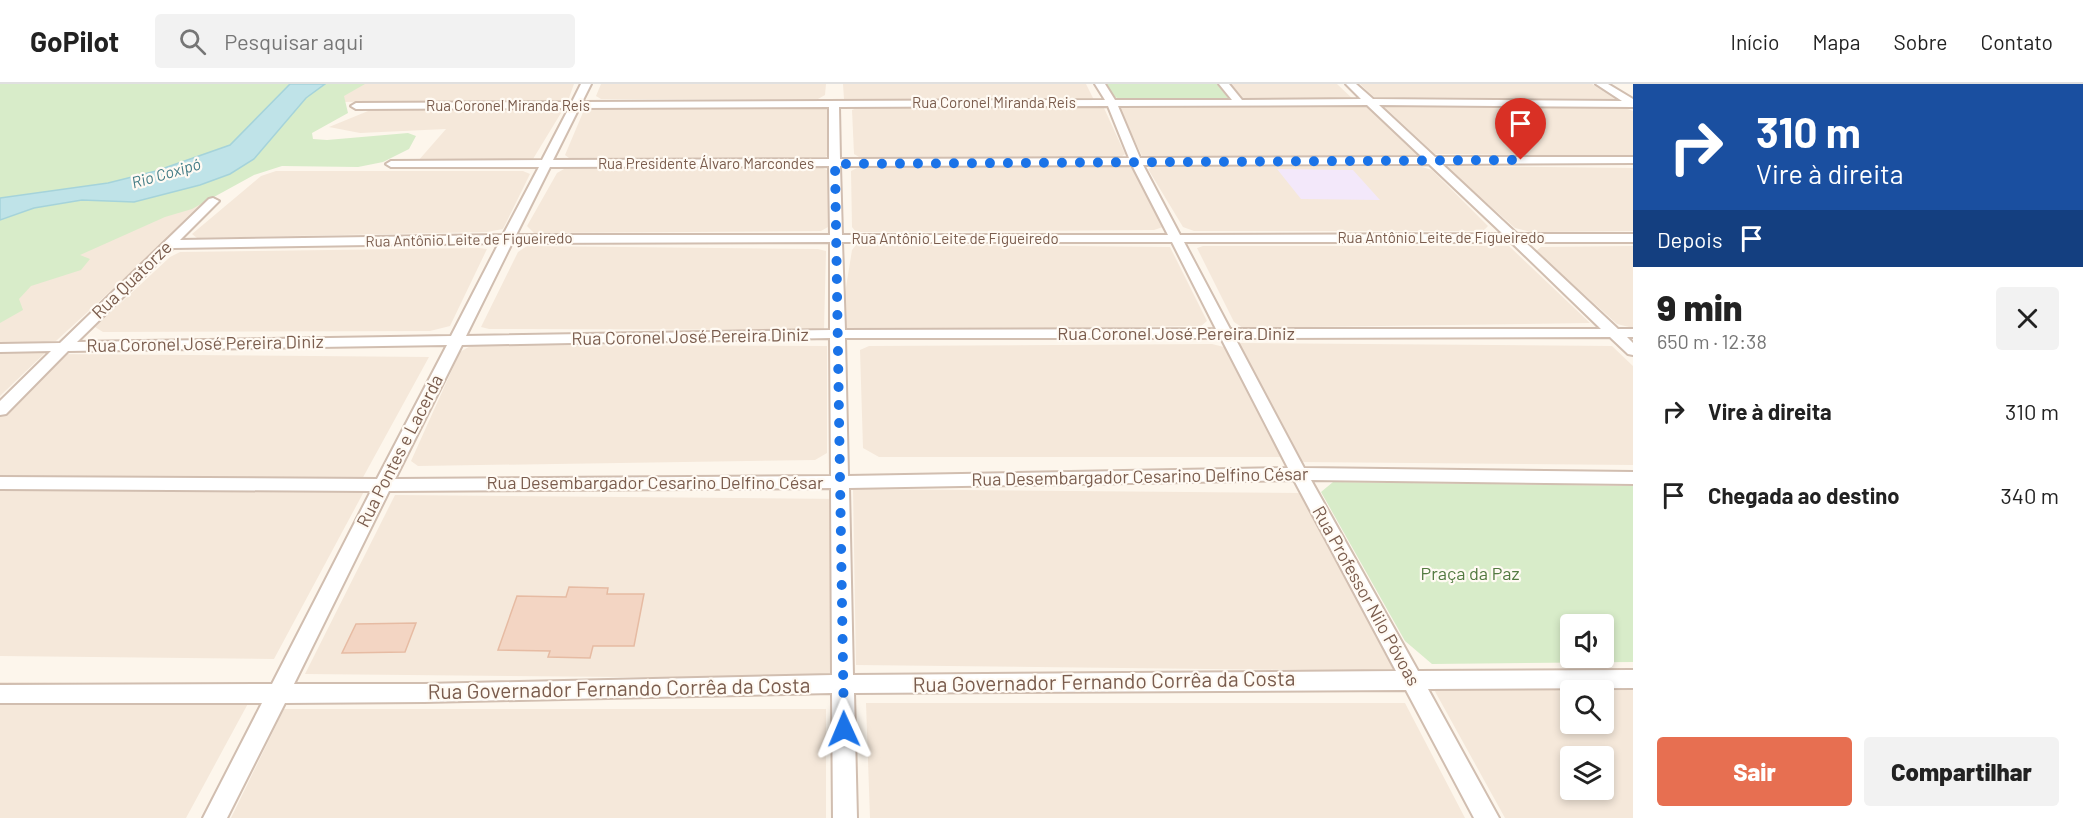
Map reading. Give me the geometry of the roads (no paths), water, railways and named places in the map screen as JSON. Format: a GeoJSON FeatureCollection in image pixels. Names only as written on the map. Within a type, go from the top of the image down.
{"type":"FeatureCollection","features":[{"type":"Feature","properties":{"kind":"street","name":"Rua Pontes e Lacerda"},"geometry":{"type":"LineString","coordinates":[[215,818],[586,84]]}},
{"type":"Feature","properties":{"kind":"street","name":"Rua Professor Nilo Póvoas"},"geometry":{"type":"LineString","coordinates":[[1100,84],[1112,103],[1136,162],[1228,334],[1299,474],[1486,818]]}},
{"type":"Feature","properties":{"kind":"street"},"geometry":{"type":"LineString","coordinates":[[1224,84],[1239,102]]}},
{"type":"Feature","properties":{"kind":"street"},"geometry":{"type":"LineString","coordinates":[[1352,84],[1633,351]]}},
{"type":"Feature","properties":{"kind":"street"},"geometry":{"type":"LineString","coordinates":[[1601,84],[1633,104]]}},
{"type":"Feature","properties":{"kind":"street","name":"Rua Coronel Miranda Reis"},"geometry":{"type":"LineString","coordinates":[[356,106],[1239,102],[1633,104]]}},
{"type":"Feature","properties":{"kind":"street"},"geometry":{"type":"LineString","coordinates":[[834,104],[845,818]]}},
{"type":"Feature","properties":{"kind":"street","name":"Rua Presidente Álvaro Marcondes"},"geometry":{"type":"LineString","coordinates":[[392,164],[1633,160]]}},
{"type":"Feature","properties":{"kind":"street","name":"Rua Quatorze"},"geometry":{"type":"LineString","coordinates":[[0,410],[213,201]]}},
{"type":"Feature","properties":{"kind":"street","name":"Rua Antônio Leite de Figueiredo"},"geometry":{"type":"LineString","coordinates":[[170,244],[507,239],[1633,238]]}},
{"type":"Feature","properties":{"kind":"street","name":"Rua Coronel José Pereira Diniz"},"geometry":{"type":"LineString","coordinates":[[0,348],[838,334],[1633,333]]}},
{"type":"Feature","properties":{"kind":"street","name":"Rua Desembargador Cesarino Delfino César"},"geometry":{"type":"LineString","coordinates":[[0,483],[382,485],[840,482],[1299,474],[1633,478]]}},
{"type":"Feature","properties":{"kind":"street","name":"Rua Governador Fernando Corrêa da Costa"},"geometry":{"type":"LineString","coordinates":[[0,694],[424,693],[843,684],[1633,679]]}},
{"type":"Feature","properties":{"kind":"water","name":"Rio Coxipó"},"geometry":{"type":"Polygon","coordinates":[[[290,84],[325,84],[306,98],[254,159],[230,174],[200,185],[134,202],[82,200],[34,208],[0,220],[0,198],[108,183],[156,171],[230,145],[290,84]]]}},
{"type":"Feature","properties":{"kind":"park label","name":"Praça da Paz"},"geometry":{"type":"Point","coordinates":[1470,574]}}]}
